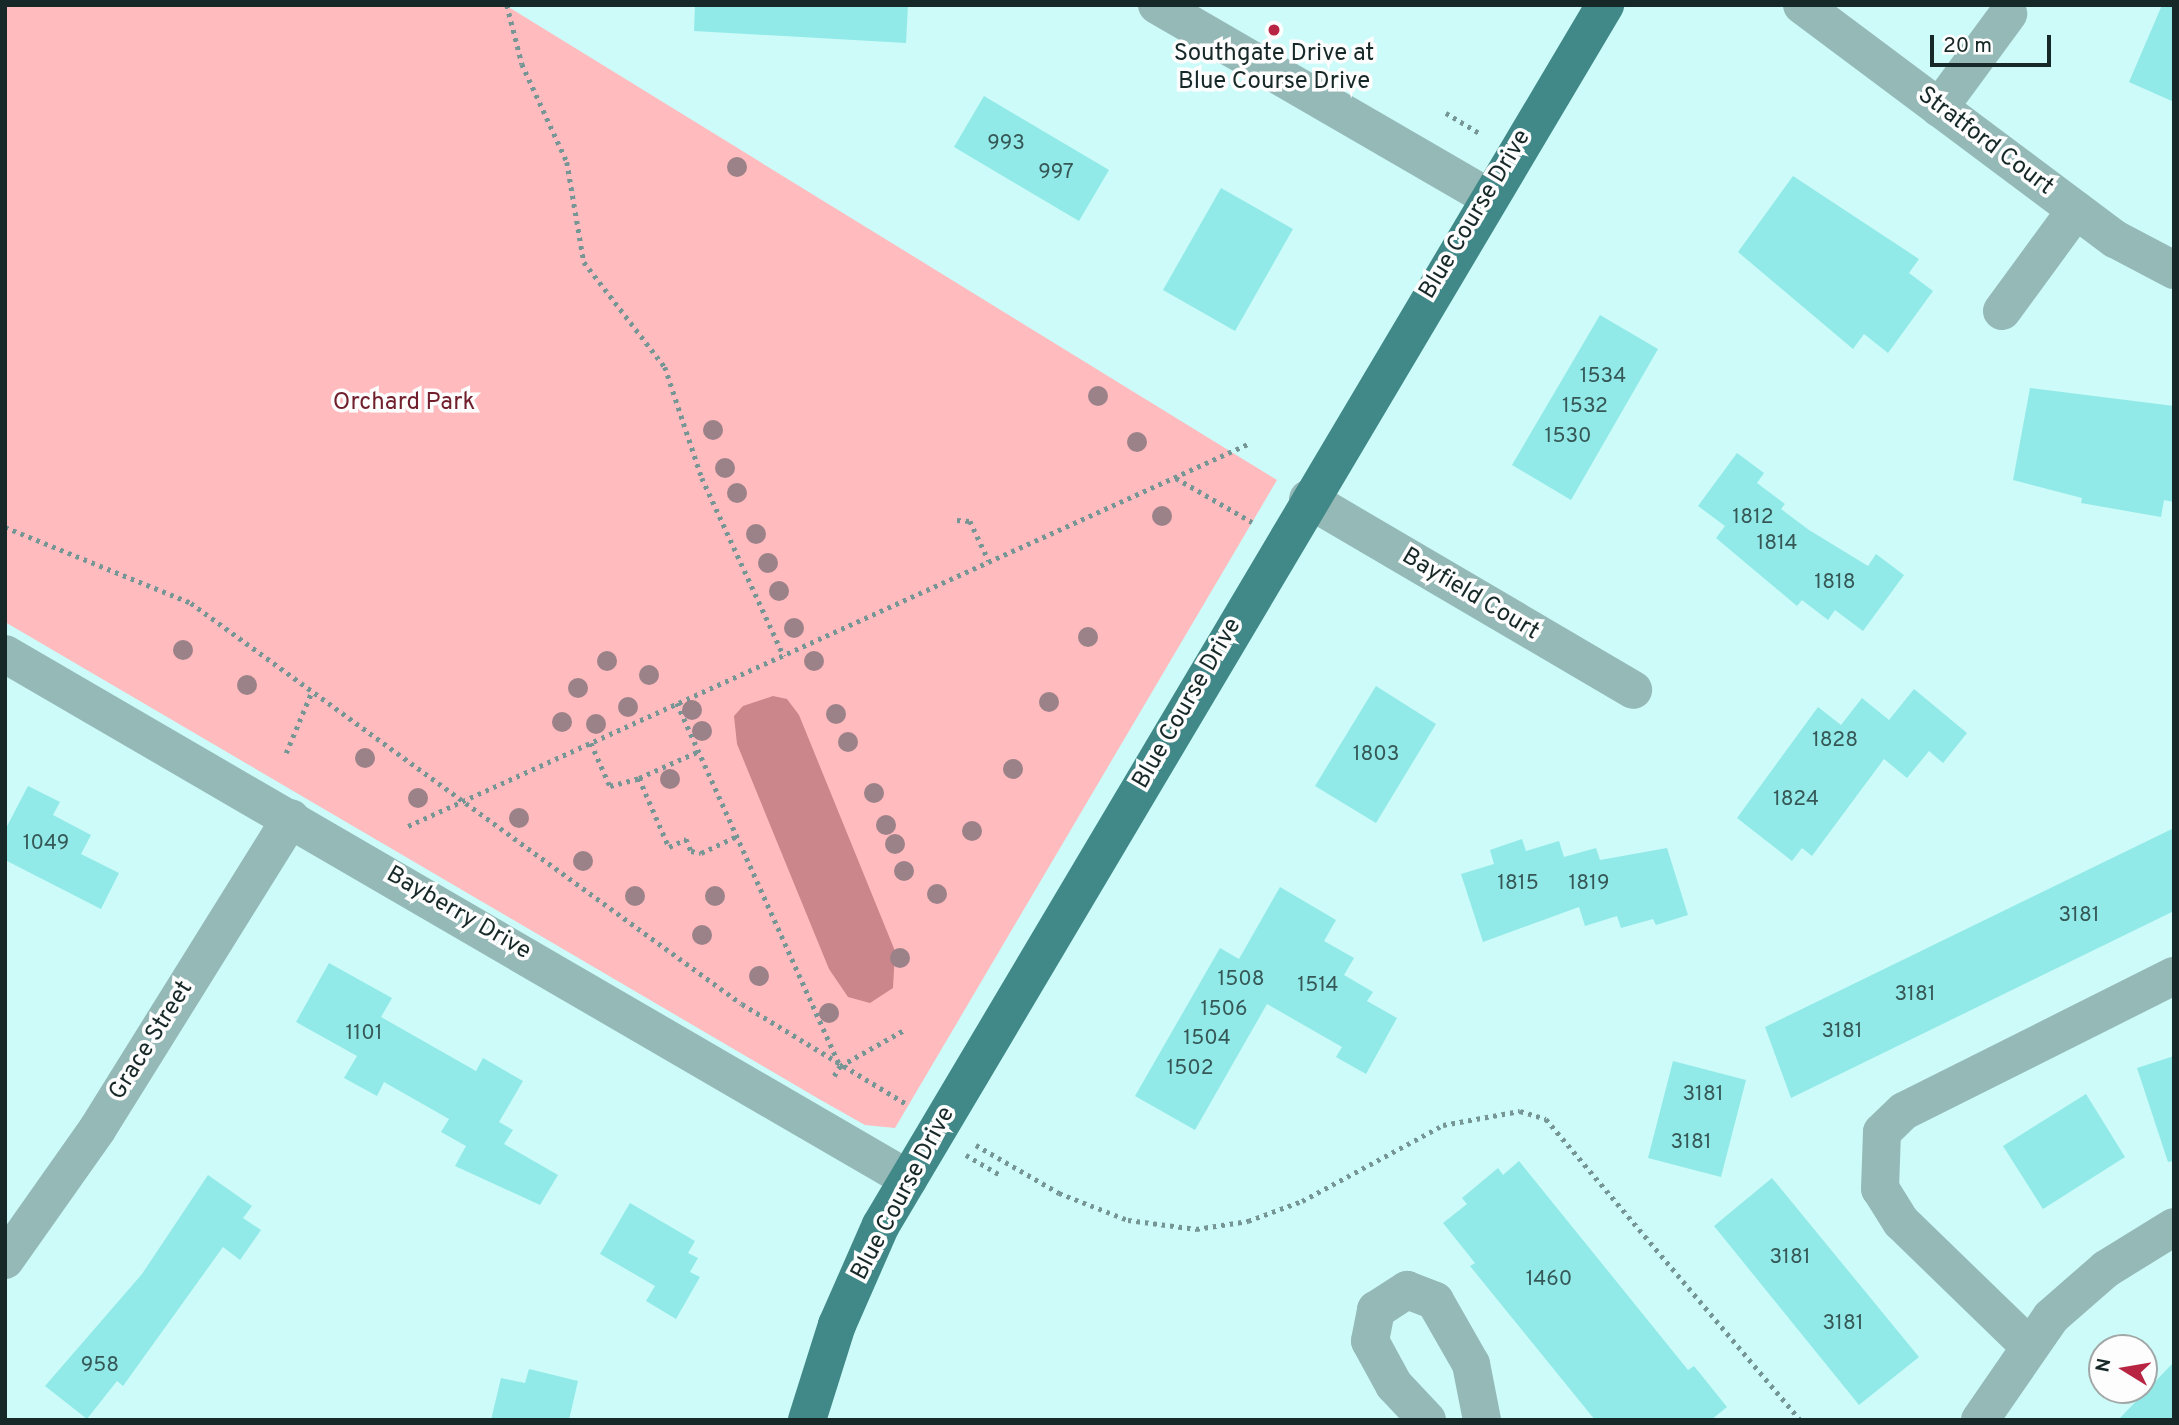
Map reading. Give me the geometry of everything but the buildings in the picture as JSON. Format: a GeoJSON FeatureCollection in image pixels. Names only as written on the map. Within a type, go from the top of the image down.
{"type":"FeatureCollection","features":[{"type":"Feature","properties":{"kind":"main road","name":"Blue Course Drive"},"geometry":{"type":"LineString","coordinates":[[807,1420],[842,1314],[908,1179],[1487,196],[1605,5]]}},
{"type":"Feature","properties":{"kind":"street"},"geometry":{"type":"LineString","coordinates":[[1157,5],[1487,196]]}},
{"type":"Feature","properties":{"kind":"street","name":"Stratford Court"},"geometry":{"type":"LineString","coordinates":[[1802,5],[2076,210],[2174,270]]}},
{"type":"Feature","properties":{"kind":"street"},"geometry":{"type":"LineString","coordinates":[[1939,108],[2008,14]]}},
{"type":"Feature","properties":{"kind":"street"},"geometry":{"type":"LineString","coordinates":[[2002,311],[2076,210]]}},
{"type":"Feature","properties":{"kind":"street","name":"Bayfield Court"},"geometry":{"type":"LineString","coordinates":[[1308,499],[1633,690]]}},
{"type":"Feature","properties":{"kind":"street","name":"Bayberry Drive"},"geometry":{"type":"LineString","coordinates":[[5,654],[908,1179]]}},
{"type":"Feature","properties":{"kind":"street","name":"Grace Street"},"geometry":{"type":"LineString","coordinates":[[5,1260],[98,1128],[291,818]]}},
{"type":"Feature","properties":{"kind":"street"},"geometry":{"type":"LineString","coordinates":[[2027,1344],[1901,1222],[1880,1189],[1882,1132],[1904,1111],[2174,976]]}},
{"type":"Feature","properties":{"kind":"street"},"geometry":{"type":"LineString","coordinates":[[1980,1420],[2027,1344],[2106,1269],[2174,1227]]}},
{"type":"Feature","properties":{"kind":"street"},"geometry":{"type":"LineString","coordinates":[[1427,1420],[1394,1385],[1370,1341],[1376,1310],[1407,1290],[1435,1301],[1471,1364],[1482,1420]]}},
{"type":"Feature","properties":{"kind":"path"},"geometry":{"type":"LineString","coordinates":[[507,5],[515,45],[567,162],[584,262],[665,367],[702,478],[784,656]]}},
{"type":"Feature","properties":{"kind":"path"},"geometry":{"type":"LineString","coordinates":[[408,826],[1250,443]]}},
{"type":"Feature","properties":{"kind":"path"},"geometry":{"type":"LineString","coordinates":[[1175,477],[1252,522]]}},
{"type":"Feature","properties":{"kind":"path"},"geometry":{"type":"LineString","coordinates":[[957,520],[970,521],[989,561]]}},
{"type":"Feature","properties":{"kind":"path"},"geometry":{"type":"LineString","coordinates":[[5,527],[191,603],[742,1004],[911,1107]]}},
{"type":"Feature","properties":{"kind":"path"},"geometry":{"type":"LineString","coordinates":[[286,753],[312,691]]}},
{"type":"Feature","properties":{"kind":"path"},"geometry":{"type":"LineString","coordinates":[[677,703],[840,1066]]}},
{"type":"Feature","properties":{"kind":"path"},"geometry":{"type":"LineString","coordinates":[[591,743],[610,786],[639,778],[699,751]]}},
{"type":"Feature","properties":{"kind":"path"},"geometry":{"type":"LineString","coordinates":[[639,778],[669,847],[686,839],[691,851],[701,853],[737,836]]}},
{"type":"Feature","properties":{"kind":"path"},"geometry":{"type":"LineString","coordinates":[[834,1076],[840,1066],[906,1029]]}},
{"type":"Feature","properties":{"kind":"path"},"geometry":{"type":"LineString","coordinates":[[970,1142],[1082,1202],[1160,1228],[1196,1229],[1248,1220],[1302,1201],[1443,1125],[1520,1111],[1546,1119],[1801,1420]]}},
{"type":"Feature","properties":{"kind":"path"},"geometry":{"type":"LineString","coordinates":[[963,1154],[1002,1176]]}},
{"type":"Feature","properties":{"kind":"green space","name":"Orchard Park"},"geometry":{"type":"Polygon","coordinates":[[[5,5],[505,5],[1277,480],[895,1128],[865,1125],[819,1099],[5,622],[5,5]]]}},
{"type":"Feature","properties":{"kind":"shaded area"},"geometry":{"type":"Polygon","coordinates":[[[773,696],[787,699],[799,715],[895,951],[893,988],[870,1003],[848,997],[829,969],[737,744],[734,716],[743,706],[773,696]]]}},
{"type":"Feature","properties":{"kind":"place","name":"Southgate Drive at Blue Course Drive"},"geometry":{"type":"Point","coordinates":[1274,30]}}]}
